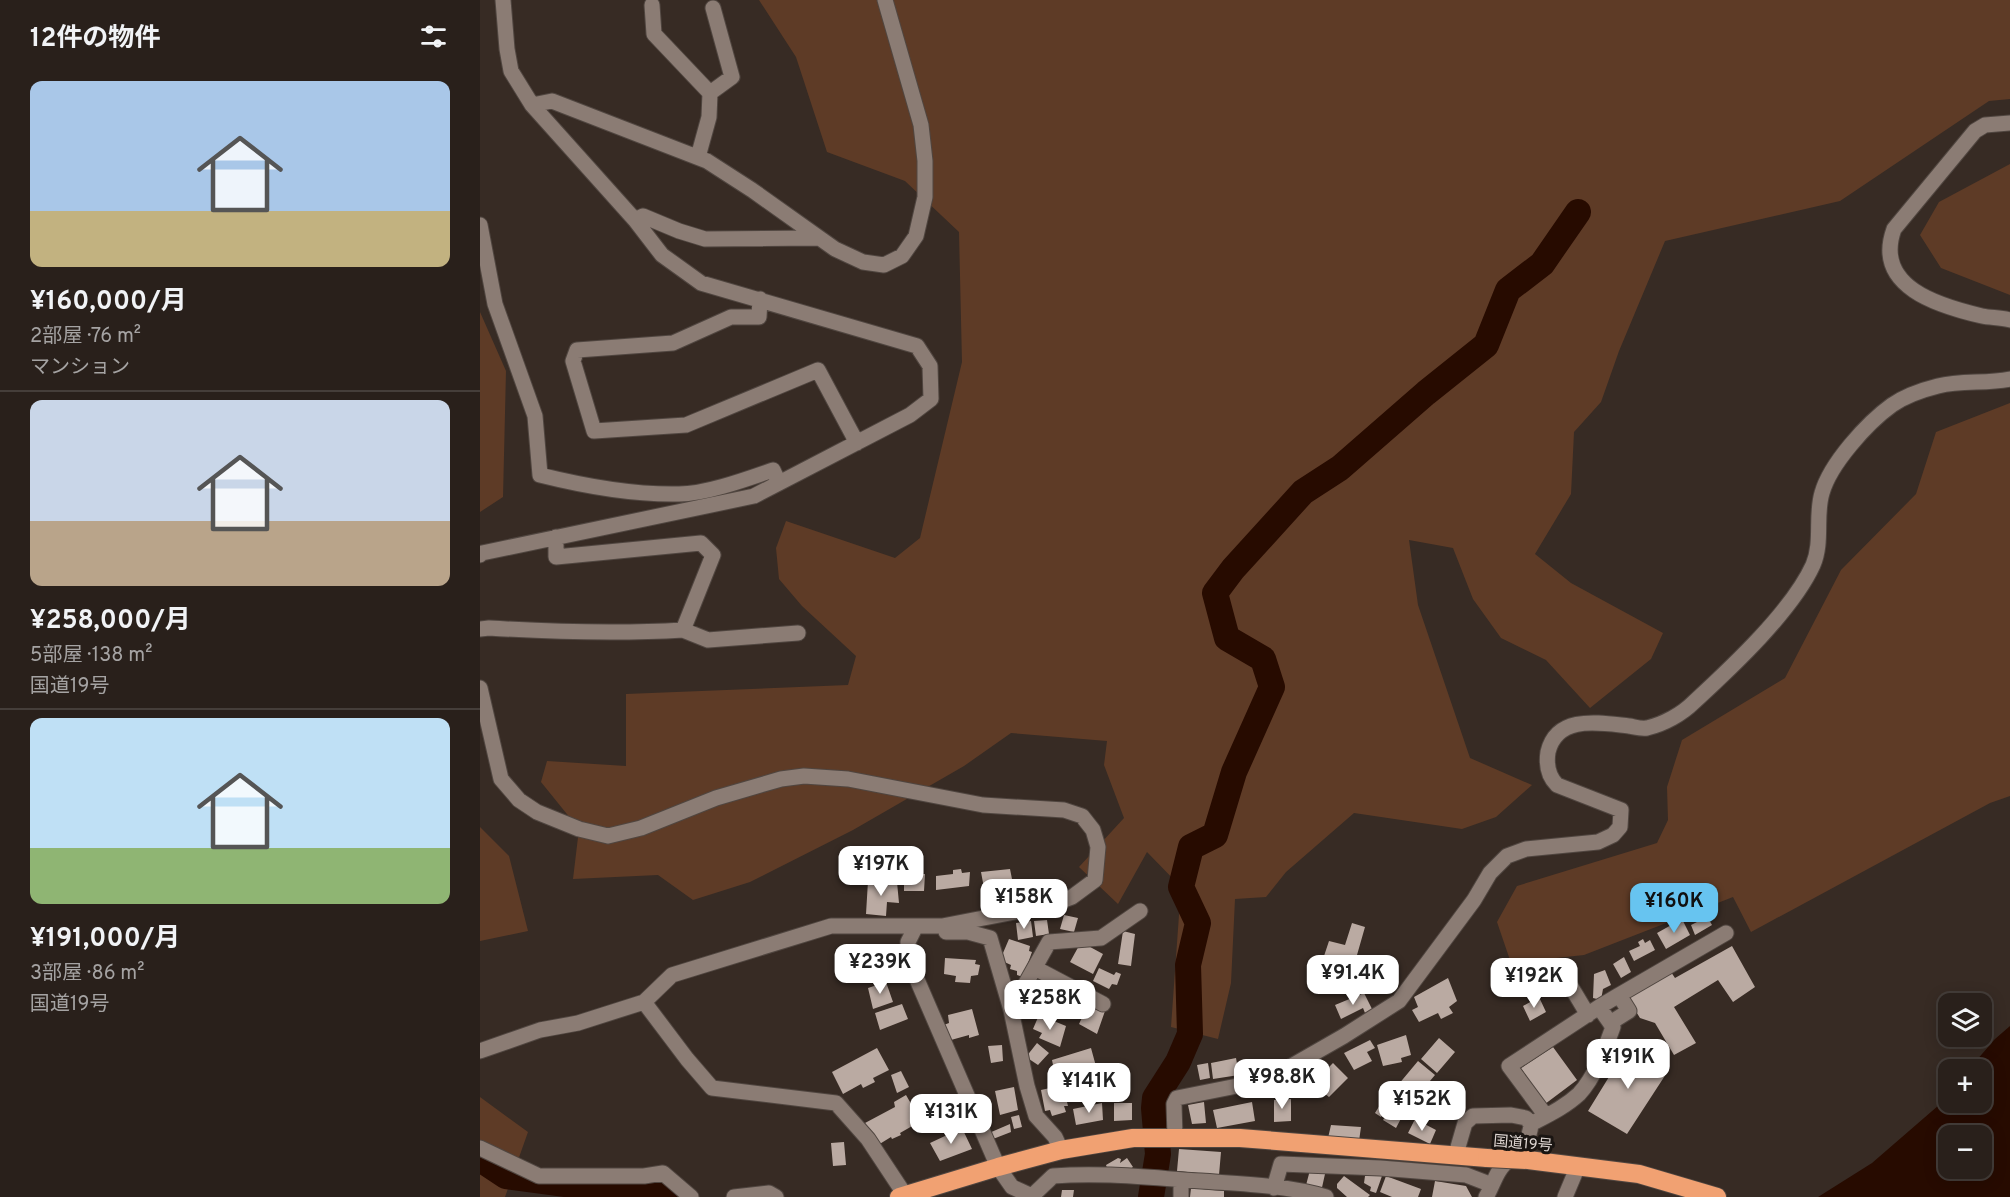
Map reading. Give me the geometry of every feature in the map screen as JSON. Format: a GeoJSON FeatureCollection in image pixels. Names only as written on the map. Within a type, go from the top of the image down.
{"type":"FeatureCollection","features":[{"type":"Feature","properties":{"kind":"highway","name":"国道19号"},"geometry":{"type":"LineString","coordinates":[[902,1196],[1061,1150],[1133,1138],[1171,1136],[1240,1138],[1528,1160],[1639,1174],[1717,1197]]}},
{"type":"Feature","properties":{"kind":"street"},"geometry":{"type":"LineString","coordinates":[[480,555],[754,496],[910,415],[931,399],[930,366],[917,346],[701,283],[662,255],[635,220],[532,105],[511,71],[503,0]]}},
{"type":"Feature","properties":{"kind":"street"},"geometry":{"type":"LineString","coordinates":[[532,105],[552,101],[707,161],[835,249],[863,262],[884,265],[902,255],[916,236],[925,197],[926,161],[921,125],[885,0]]}},
{"type":"Feature","properties":{"kind":"street"},"geometry":{"type":"LineString","coordinates":[[652,5],[654,34],[710,93],[709,117],[698,157]]}},
{"type":"Feature","properties":{"kind":"street"},"geometry":{"type":"LineString","coordinates":[[710,93],[732,77],[713,8]]}},
{"type":"Feature","properties":{"kind":"street"},"geometry":{"type":"LineString","coordinates":[[2010,123],[1985,125],[1975,130],[1959,147],[1894,228],[1889,240],[1889,254],[1894,269],[1917,293],[1944,306],[1986,317],[2010,320]]}},
{"type":"Feature","properties":{"kind":"street"},"geometry":{"type":"LineString","coordinates":[[635,220],[644,216],[705,239],[819,238]]}},
{"type":"Feature","properties":{"kind":"street"},"geometry":{"type":"LineString","coordinates":[[480,225],[495,304],[535,416],[540,475],[571,483],[680,495],[732,484],[773,470],[779,483]]}},
{"type":"Feature","properties":{"kind":"street"},"geometry":{"type":"LineString","coordinates":[[760,299],[759,316],[731,317],[673,343],[577,350],[573,361],[594,431],[686,425],[818,370],[857,443]]}},
{"type":"Feature","properties":{"kind":"street"},"geometry":{"type":"LineString","coordinates":[[1171,1136],[1174,1104],[1177,1098],[1267,1080],[1399,1001],[1490,873],[1507,856],[1526,849],[1598,842],[1613,835],[1620,827],[1621,810],[1557,785],[1552,780],[1548,772],[1547,759],[1550,744],[1556,735],[1570,725],[1592,722],[1645,728],[1668,720],[1692,704],[1760,636],[1790,600],[1812,568],[1818,549],[1819,503],[1822,491],[1851,444],[1891,406],[1912,394],[1950,384],[2010,379]]}},
{"type":"Feature","properties":{"kind":"street"},"geometry":{"type":"LineString","coordinates":[[556,537],[556,557],[701,543],[713,555],[683,630]]}},
{"type":"Feature","properties":{"kind":"street"},"geometry":{"type":"LineString","coordinates":[[480,629],[638,633],[683,630],[708,640],[798,633]]}},
{"type":"Feature","properties":{"kind":"street"},"geometry":{"type":"LineString","coordinates":[[480,688],[501,779],[519,800],[537,812],[579,829],[608,836],[640,828],[716,798],[781,779],[804,776],[848,779],[983,805],[1064,810],[1082,816],[1093,830],[1098,847],[1095,880],[1072,897],[1050,905],[942,926],[831,926],[672,975],[644,1002],[578,1023],[540,1030],[480,1051]]}},
{"type":"Feature","properties":{"kind":"street"},"geometry":{"type":"LineString","coordinates":[[1009,1001],[1017,999],[1049,942],[1101,938],[1140,911]]}},
{"type":"Feature","properties":{"kind":"street"},"geometry":{"type":"LineString","coordinates":[[916,926],[908,942],[909,961],[998,1167],[1012,1187],[1032,1196],[1053,1176],[1112,1174],[1274,1188],[1326,1197]]}},
{"type":"Feature","properties":{"kind":"street"},"geometry":{"type":"LineString","coordinates":[[942,926],[944,932],[968,932],[990,938],[1009,1001],[1027,1086],[1036,1116],[1055,1137],[1061,1150]]}},
{"type":"Feature","properties":{"kind":"street"},"geometry":{"type":"LineString","coordinates":[[1546,1116],[1509,1066],[1619,995],[1726,933]]}},
{"type":"Feature","properties":{"kind":"street"},"geometry":{"type":"LineString","coordinates":[[1035,968],[1103,1004]]}},
{"type":"Feature","properties":{"kind":"street"},"geometry":{"type":"LineString","coordinates":[[1531,1124],[1580,1093],[1601,1059],[1613,1028],[1594,1011],[1561,970]]}},
{"type":"Feature","properties":{"kind":"street"},"geometry":{"type":"LineString","coordinates":[[1610,1023],[1629,1011],[1619,995]]}},
{"type":"Feature","properties":{"kind":"street"},"geometry":{"type":"LineString","coordinates":[[644,1002],[712,1088],[837,1103],[868,1139],[902,1196]]}},
{"type":"Feature","properties":{"kind":"street"},"geometry":{"type":"LineString","coordinates":[[480,1038],[499,1041],[500,1045]]}},
{"type":"Feature","properties":{"kind":"street"},"geometry":{"type":"LineString","coordinates":[[1274,1188],[1281,1164],[1380,1168],[1466,1175],[1489,1191],[1499,1169],[1517,1154],[1530,1134],[1531,1124],[1526,1118],[1511,1115],[1473,1116],[1465,1123],[1456,1154]]}},
{"type":"Feature","properties":{"kind":"street"},"geometry":{"type":"LineString","coordinates":[[480,1148],[539,1176],[644,1176],[663,1173],[692,1197]]}},
{"type":"Feature","properties":{"kind":"street"},"geometry":{"type":"LineString","coordinates":[[1565,1197],[1578,1166]]}},
{"type":"Feature","properties":{"kind":"street"},"geometry":{"type":"LineString","coordinates":[[1181,1180],[1181,1197]]}},
{"type":"Feature","properties":{"kind":"street"},"geometry":{"type":"LineString","coordinates":[[734,1197],[769,1193],[776,1197]]}},
{"type":"Feature","properties":{"kind":"shaded area"},"geometry":{"type":"Polygon","coordinates":[[[759,0],[2010,0],[2010,99],[1989,101],[1840,201],[1665,241],[1619,351],[1601,402],[1574,432],[1571,494],[1535,554],[1571,583],[1663,633],[1651,659],[1590,708],[1546,660],[1501,638],[1473,599],[1453,548],[1409,540],[1418,605],[1470,758],[1532,785],[1496,817],[1462,829],[1354,813],[1286,872],[1266,897],[1235,899],[1231,983],[1218,1039],[1171,1027],[1181,887],[1147,852],[1118,904],[1079,867],[1124,818],[1104,765],[1107,741],[1011,733],[964,766],[853,830],[750,882],[693,900],[658,875],[573,879],[579,829],[541,782],[547,761],[626,766],[626,694],[848,685],[856,656],[802,606],[779,579],[776,548],[786,521],[895,558],[920,538],[962,362],[959,232],[905,181],[827,152],[796,57],[759,0]]]}},
{"type":"Feature","properties":{"kind":"shaded area"},"geometry":{"type":"Polygon","coordinates":[[[2010,164],[2010,295],[1941,268],[1920,235],[1939,202],[2010,164]]]}},
{"type":"Feature","properties":{"kind":"shaded area"},"geometry":{"type":"Polygon","coordinates":[[[480,312],[506,371],[503,497],[480,512],[480,312]]]}},
{"type":"Feature","properties":{"kind":"shaded area"},"geometry":{"type":"Polygon","coordinates":[[[2010,403],[2010,796],[1990,803],[1751,932],[1733,897],[1584,955],[1511,963],[1497,922],[1517,886],[1657,843],[1668,820],[1667,787],[1682,740],[1785,678],[1841,570],[1916,494],[1936,432],[2010,403]]]}},
{"type":"Feature","properties":{"kind":"shaded area"},"geometry":{"type":"Polygon","coordinates":[[[480,827],[509,856],[528,931],[480,941],[480,827]]]}},
{"type":"Feature","properties":{"kind":"shaded area"},"geometry":{"type":"Polygon","coordinates":[[[2010,1026],[2010,1197],[1818,1197],[1872,1163],[1938,1106],[1938,1113],[1992,1113],[1992,1059],[1978,1059],[1988,1047],[1992,1047],[1992,1042],[2010,1026]]]}},
{"type":"Feature","properties":{"kind":"shaded area"},"geometry":{"type":"Polygon","coordinates":[[[480,1097],[528,1132],[505,1197],[480,1197],[480,1097]]]}},
{"type":"Feature","properties":{"kind":"building"},"geometry":{"type":"Polygon","coordinates":[[[961,869],[962,873],[970,872],[969,886],[936,890],[936,876],[953,874],[953,870],[961,869]]]}},
{"type":"Feature","properties":{"kind":"building"},"geometry":{"type":"Polygon","coordinates":[[[1010,869],[1014,889],[997,892],[996,886],[984,888],[981,872],[1010,869]]]}},
{"type":"Feature","properties":{"kind":"building"},"geometry":{"type":"Polygon","coordinates":[[[904,874],[925,874],[924,891],[904,891],[904,874]]]}},
{"type":"Feature","properties":{"kind":"building"},"geometry":{"type":"Polygon","coordinates":[[[868,881],[897,882],[899,903],[887,902],[886,916],[866,914],[868,881]]]}},
{"type":"Feature","properties":{"kind":"building"},"geometry":{"type":"Polygon","coordinates":[[[1702,907],[1712,925],[1695,935],[1691,925],[1697,922],[1692,913],[1702,907]]]}},
{"type":"Feature","properties":{"kind":"building"},"geometry":{"type":"Polygon","coordinates":[[[1064,915],[1078,918],[1074,932],[1060,929],[1064,915]]]}},
{"type":"Feature","properties":{"kind":"building"},"geometry":{"type":"Polygon","coordinates":[[[1682,919],[1690,935],[1666,949],[1657,933],[1682,919]]]}},
{"type":"Feature","properties":{"kind":"building"},"geometry":{"type":"Polygon","coordinates":[[[1047,920],[1049,934],[1036,936],[1034,921],[1047,920]]]}},
{"type":"Feature","properties":{"kind":"building"},"geometry":{"type":"Polygon","coordinates":[[[1031,921],[1033,937],[1018,940],[1016,923],[1031,921]]]}},
{"type":"Feature","properties":{"kind":"building"},"geometry":{"type":"Polygon","coordinates":[[[1352,923],[1365,927],[1353,969],[1323,959],[1329,941],[1345,945],[1352,923]]]}},
{"type":"Feature","properties":{"kind":"building"},"geometry":{"type":"Polygon","coordinates":[[[1123,931],[1135,934],[1131,966],[1118,964],[1123,931]]]}},
{"type":"Feature","properties":{"kind":"building"},"geometry":{"type":"Polygon","coordinates":[[[1009,939],[1030,946],[1029,951],[1032,952],[1023,977],[1017,975],[1017,971],[1010,969],[1011,965],[1000,960],[1009,939]]]}},
{"type":"Feature","properties":{"kind":"building"},"geometry":{"type":"Polygon","coordinates":[[[1643,939],[1645,943],[1650,940],[1655,950],[1634,961],[1629,951],[1640,946],[1638,942],[1643,939]]]}},
{"type":"Feature","properties":{"kind":"building"},"geometry":{"type":"Polygon","coordinates":[[[1081,942],[1103,954],[1093,974],[1070,962],[1081,942]]]}},
{"type":"Feature","properties":{"kind":"building"},"geometry":{"type":"Polygon","coordinates":[[[879,945],[879,950],[892,948],[895,965],[861,969],[857,949],[879,945]]]}},
{"type":"Feature","properties":{"kind":"building"},"geometry":{"type":"Polygon","coordinates":[[[1732,946],[1755,987],[1733,1002],[1718,980],[1674,1007],[1696,1043],[1674,1055],[1655,1023],[1640,1018],[1627,997],[1671,972],[1675,978],[1732,946]]]}},
{"type":"Feature","properties":{"kind":"building"},"geometry":{"type":"Polygon","coordinates":[[[1624,957],[1631,972],[1621,978],[1613,964],[1624,957]]]}},
{"type":"Feature","properties":{"kind":"building"},"geometry":{"type":"Polygon","coordinates":[[[945,958],[976,960],[975,964],[980,965],[978,975],[971,976],[970,983],[955,982],[956,976],[944,974],[945,958]]]}},
{"type":"Feature","properties":{"kind":"building"},"geometry":{"type":"Polygon","coordinates":[[[1099,968],[1114,975],[1116,972],[1121,974],[1117,985],[1112,984],[1109,989],[1093,981],[1099,968]]]}},
{"type":"Feature","properties":{"kind":"building"},"geometry":{"type":"Polygon","coordinates":[[[1605,970],[1611,985],[1603,989],[1601,1000],[1593,998],[1594,974],[1605,970]]]}},
{"type":"Feature","properties":{"kind":"building"},"geometry":{"type":"Polygon","coordinates":[[[1448,978],[1457,1001],[1449,1007],[1453,1013],[1441,1019],[1438,1013],[1419,1022],[1412,1010],[1418,1007],[1414,997],[1448,978]]]}},
{"type":"Feature","properties":{"kind":"building"},"geometry":{"type":"Polygon","coordinates":[[[886,982],[893,1002],[873,1009],[868,988],[886,982]]]}},
{"type":"Feature","properties":{"kind":"building"},"geometry":{"type":"Polygon","coordinates":[[[1061,990],[1069,993],[1068,998],[1079,1002],[1075,1019],[1053,1010],[1061,990]]]}},
{"type":"Feature","properties":{"kind":"building"},"geometry":{"type":"Polygon","coordinates":[[[1364,993],[1372,1009],[1365,1013],[1363,1008],[1341,1019],[1335,1005],[1364,993]]]}},
{"type":"Feature","properties":{"kind":"building"},"geometry":{"type":"Polygon","coordinates":[[[1539,997],[1546,1012],[1530,1021],[1523,1006],[1539,997]]]}},
{"type":"Feature","properties":{"kind":"building"},"geometry":{"type":"Polygon","coordinates":[[[1089,1003],[1105,1011],[1097,1034],[1079,1024],[1089,1003]]]}},
{"type":"Feature","properties":{"kind":"building"},"geometry":{"type":"Polygon","coordinates":[[[902,1004],[908,1019],[880,1030],[875,1013],[902,1004]]]}},
{"type":"Feature","properties":{"kind":"building"},"geometry":{"type":"Polygon","coordinates":[[[972,1009],[979,1035],[969,1038],[969,1035],[951,1040],[950,1037],[945,1039],[941,1026],[949,1023],[948,1015],[972,1009]]]}},
{"type":"Feature","properties":{"kind":"building"},"geometry":{"type":"Polygon","coordinates":[[[1039,1015],[1066,1026],[1060,1047],[1039,1038],[1042,1033],[1033,1029],[1039,1015]]]}},
{"type":"Feature","properties":{"kind":"building"},"geometry":{"type":"Polygon","coordinates":[[[1406,1035],[1411,1055],[1401,1058],[1402,1062],[1383,1066],[1377,1045],[1406,1035]]]}},
{"type":"Feature","properties":{"kind":"building"},"geometry":{"type":"Polygon","coordinates":[[[1439,1038],[1455,1052],[1437,1073],[1421,1059],[1439,1038]]]}},
{"type":"Feature","properties":{"kind":"building"},"geometry":{"type":"Polygon","coordinates":[[[1370,1040],[1375,1048],[1367,1052],[1372,1061],[1354,1070],[1344,1053],[1370,1040]]]}},
{"type":"Feature","properties":{"kind":"building"},"geometry":{"type":"Polygon","coordinates":[[[1037,1043],[1049,1053],[1038,1065],[1026,1057],[1037,1043]]]}},
{"type":"Feature","properties":{"kind":"building"},"geometry":{"type":"Polygon","coordinates":[[[1002,1045],[1003,1061],[991,1063],[988,1046],[1002,1045]]]}},
{"type":"Feature","properties":{"kind":"building"},"geometry":{"type":"Polygon","coordinates":[[[1628,1046],[1668,1071],[1627,1134],[1588,1111],[1628,1046]]]}},
{"type":"Feature","properties":{"kind":"building"},"geometry":{"type":"Polygon","coordinates":[[[1553,1047],[1577,1080],[1545,1104],[1521,1068],[1553,1047]]]}},
{"type":"Feature","properties":{"kind":"building"},"geometry":{"type":"Polygon","coordinates":[[[877,1048],[889,1070],[873,1078],[875,1082],[863,1088],[861,1084],[843,1094],[832,1072],[877,1048]]]}},
{"type":"Feature","properties":{"kind":"building"},"geometry":{"type":"Polygon","coordinates":[[[1091,1048],[1097,1070],[1068,1080],[1067,1077],[1056,1080],[1052,1060],[1091,1048]]]}},
{"type":"Feature","properties":{"kind":"building"},"geometry":{"type":"Polygon","coordinates":[[[1236,1058],[1239,1075],[1213,1079],[1211,1063],[1236,1058]]]}},
{"type":"Feature","properties":{"kind":"building"},"geometry":{"type":"Polygon","coordinates":[[[1418,1061],[1435,1075],[1414,1100],[1398,1085],[1418,1061]]]}},
{"type":"Feature","properties":{"kind":"building"},"geometry":{"type":"Polygon","coordinates":[[[1208,1063],[1210,1078],[1200,1080],[1197,1065],[1208,1063]]]}},
{"type":"Feature","properties":{"kind":"building"},"geometry":{"type":"Polygon","coordinates":[[[1333,1063],[1348,1078],[1329,1097],[1315,1086],[1320,1076],[1333,1063]]]}},
{"type":"Feature","properties":{"kind":"building"},"geometry":{"type":"Polygon","coordinates":[[[901,1071],[909,1087],[897,1093],[891,1075],[901,1071]]]}},
{"type":"Feature","properties":{"kind":"building"},"geometry":{"type":"Polygon","coordinates":[[[1059,1086],[1060,1090],[1064,1090],[1068,1106],[1064,1106],[1066,1112],[1052,1116],[1050,1110],[1045,1111],[1041,1090],[1059,1086]]]}},
{"type":"Feature","properties":{"kind":"building"},"geometry":{"type":"Polygon","coordinates":[[[1014,1087],[1018,1110],[1000,1115],[995,1091],[1014,1087]]]}},
{"type":"Feature","properties":{"kind":"building"},"geometry":{"type":"Polygon","coordinates":[[[906,1095],[921,1121],[900,1133],[901,1135],[892,1139],[891,1137],[878,1145],[865,1123],[895,1107],[894,1102],[906,1095]]]}},
{"type":"Feature","properties":{"kind":"building"},"geometry":{"type":"Polygon","coordinates":[[[1386,1095],[1391,1099],[1381,1117],[1375,1113],[1386,1095]]]}},
{"type":"Feature","properties":{"kind":"building"},"geometry":{"type":"Polygon","coordinates":[[[946,1096],[954,1109],[934,1119],[927,1106],[946,1096]]]}},
{"type":"Feature","properties":{"kind":"building"},"geometry":{"type":"Polygon","coordinates":[[[1291,1099],[1291,1121],[1274,1122],[1274,1100],[1291,1099]]]}},
{"type":"Feature","properties":{"kind":"building"},"geometry":{"type":"Polygon","coordinates":[[[1204,1102],[1206,1123],[1192,1124],[1188,1105],[1204,1102]]]}},
{"type":"Feature","properties":{"kind":"building"},"geometry":{"type":"Polygon","coordinates":[[[1252,1102],[1255,1121],[1217,1128],[1213,1110],[1252,1102]]]}},
{"type":"Feature","properties":{"kind":"building"},"geometry":{"type":"Polygon","coordinates":[[[1102,1103],[1103,1120],[1076,1125],[1073,1109],[1102,1103]]]}},
{"type":"Feature","properties":{"kind":"building"},"geometry":{"type":"Polygon","coordinates":[[[1114,1103],[1132,1103],[1132,1120],[1114,1121],[1114,1103]]]}},
{"type":"Feature","properties":{"kind":"building"},"geometry":{"type":"Polygon","coordinates":[[[1394,1103],[1406,1109],[1396,1128],[1383,1120],[1394,1103]]]}},
{"type":"Feature","properties":{"kind":"building"},"geometry":{"type":"Polygon","coordinates":[[[1019,1115],[1022,1127],[1014,1129],[1011,1117],[1019,1115]]]}},
{"type":"Feature","properties":{"kind":"building"},"geometry":{"type":"Polygon","coordinates":[[[1415,1119],[1436,1130],[1430,1144],[1408,1133],[1415,1119]]]}},
{"type":"Feature","properties":{"kind":"building"},"geometry":{"type":"Polygon","coordinates":[[[1010,1124],[1011,1132],[993,1139],[989,1133],[1010,1124]]]}},
{"type":"Feature","properties":{"kind":"building"},"geometry":{"type":"Polygon","coordinates":[[[1331,1125],[1361,1127],[1359,1141],[1328,1138],[1331,1125]]]}},
{"type":"Feature","properties":{"kind":"building"},"geometry":{"type":"Polygon","coordinates":[[[962,1128],[972,1149],[940,1161],[930,1143],[962,1128]]]}},
{"type":"Feature","properties":{"kind":"building"},"geometry":{"type":"Polygon","coordinates":[[[844,1142],[846,1165],[833,1166],[831,1143],[844,1142]]]}},
{"type":"Feature","properties":{"kind":"building"},"geometry":{"type":"Polygon","coordinates":[[[1179,1149],[1221,1152],[1219,1175],[1177,1171],[1179,1149]]]}},
{"type":"Feature","properties":{"kind":"building"},"geometry":{"type":"Polygon","coordinates":[[[1118,1158],[1121,1159],[1120,1163],[1127,1158],[1133,1167],[1126,1172],[1108,1171],[1106,1165],[1118,1158]]]}},
{"type":"Feature","properties":{"kind":"building"},"geometry":{"type":"Polygon","coordinates":[[[1310,1170],[1325,1174],[1321,1192],[1305,1189],[1310,1170]]]}},
{"type":"Feature","properties":{"kind":"building"},"geometry":{"type":"Polygon","coordinates":[[[1344,1176],[1370,1195],[1368,1197],[1347,1197],[1337,1188],[1337,1184],[1344,1176]]]}},
{"type":"Feature","properties":{"kind":"building"},"geometry":{"type":"Polygon","coordinates":[[[1365,1176],[1382,1176],[1376,1193],[1370,1191],[1371,1187],[1364,1183],[1365,1176]]]}},
{"type":"Feature","properties":{"kind":"building"},"geometry":{"type":"Polygon","coordinates":[[[1386,1176],[1421,1189],[1418,1197],[1392,1197],[1380,1192],[1386,1176]]]}},
{"type":"Feature","properties":{"kind":"building"},"geometry":{"type":"Polygon","coordinates":[[[1435,1181],[1466,1186],[1472,1197],[1432,1197],[1435,1181]]]}},
{"type":"Feature","properties":{"kind":"building"},"geometry":{"type":"Polygon","coordinates":[[[1191,1188],[1224,1191],[1224,1197],[1190,1197],[1191,1188]]]}},
{"type":"Feature","properties":{"kind":"building"},"geometry":{"type":"Polygon","coordinates":[[[1062,1190],[1074,1190],[1073,1197],[1061,1197],[1062,1190]]]}},
{"type":"Feature","properties":{"kind":"waterway"},"geometry":{"type":"LineString","coordinates":[[1151,1197],[1158,1154],[1155,1098],[1178,1062],[1190,1034],[1188,965],[1198,923],[1181,887],[1191,847],[1215,835],[1234,772],[1272,687],[1263,659],[1227,638],[1215,593],[1233,569],[1303,492],[1340,468],[1426,393],[1486,345],[1508,290],[1542,264],[1578,212]]}},
{"type":"Feature","properties":{"kind":"waterway"},"geometry":{"type":"LineString","coordinates":[[480,1159],[506,1176],[609,1190],[666,1191],[672,1197]]}}]}
